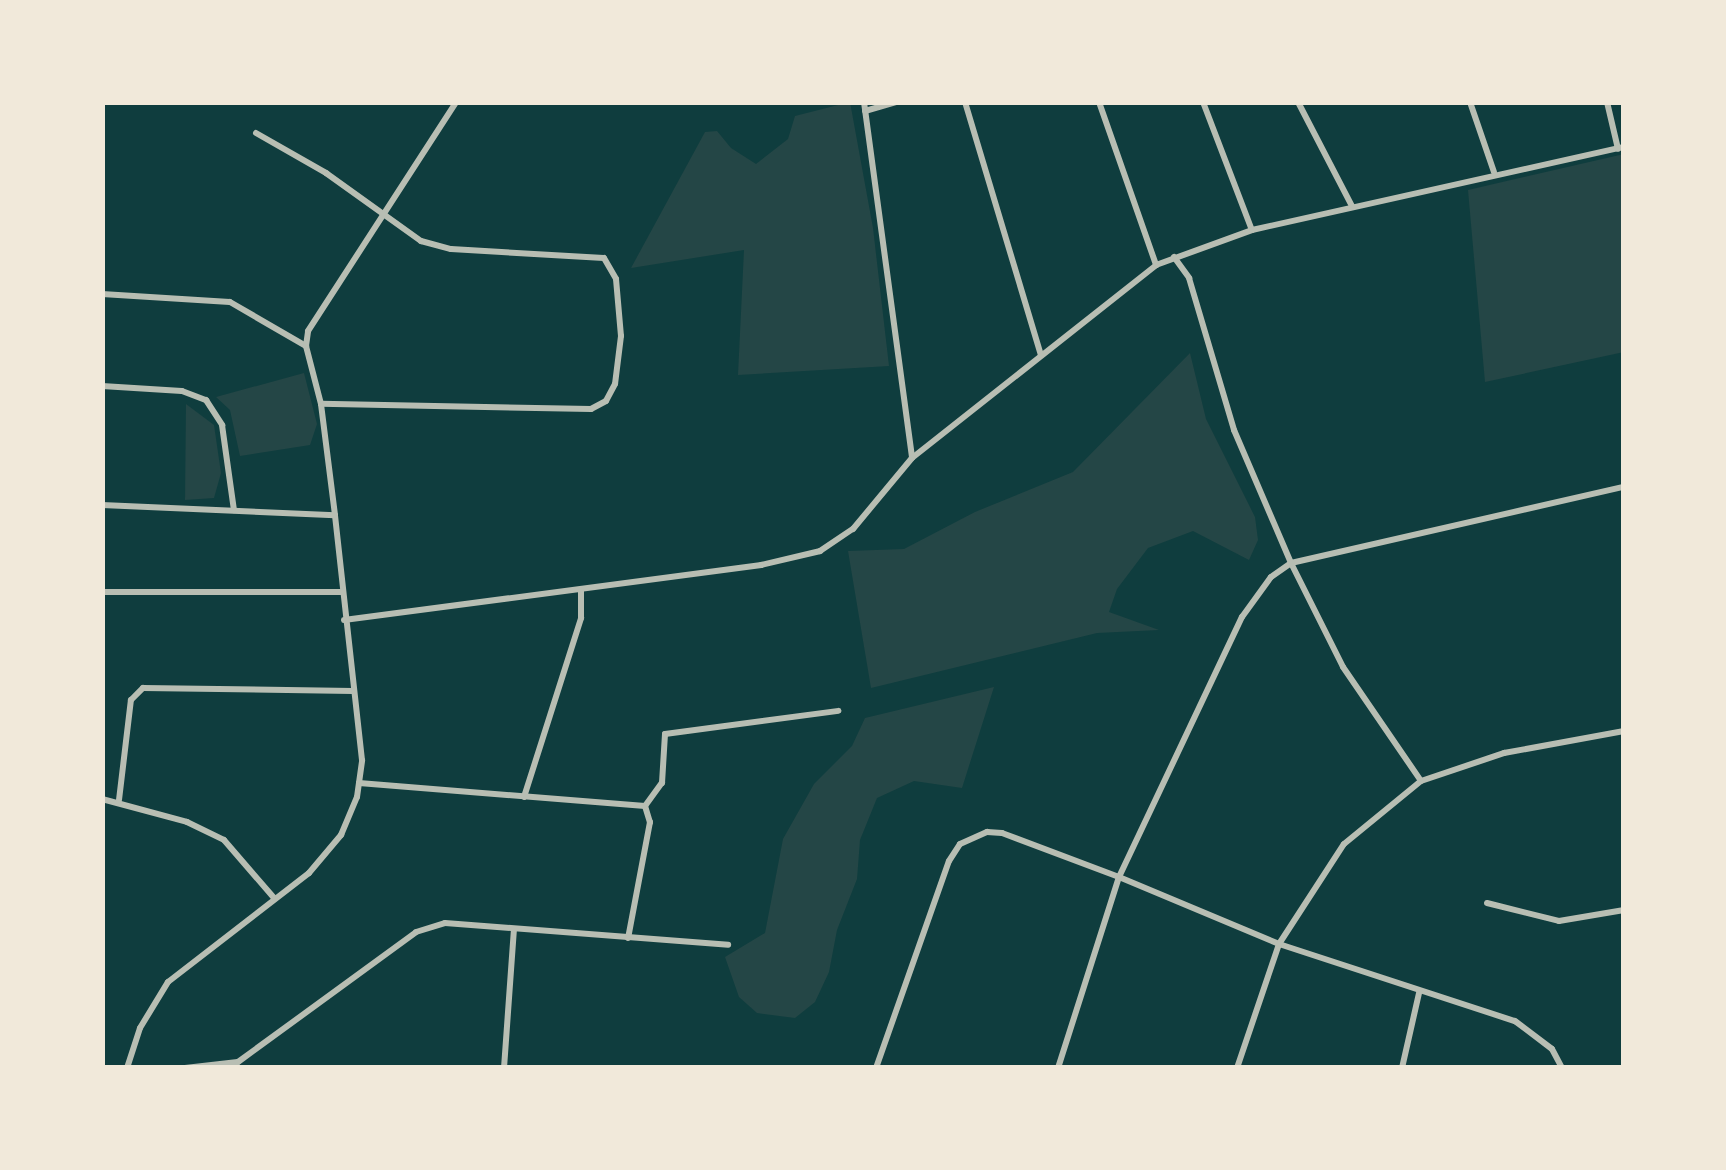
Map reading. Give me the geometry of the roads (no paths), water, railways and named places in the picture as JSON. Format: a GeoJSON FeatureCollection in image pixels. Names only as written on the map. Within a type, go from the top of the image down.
{"type":"FeatureCollection","features":[{"type":"Feature","properties":{"kind":"street"},"geometry":{"type":"LineString","coordinates":[[127,1068],[140,1028],[168,982],[310,873],[341,835],[359,783],[321,404],[305,346],[308,331],[456,102]]}},
{"type":"Feature","properties":{"kind":"street"},"geometry":{"type":"LineString","coordinates":[[897,102],[865,107],[912,458]]}},
{"type":"Feature","properties":{"kind":"street"},"geometry":{"type":"LineString","coordinates":[[965,102],[1041,355]]}},
{"type":"Feature","properties":{"kind":"street"},"geometry":{"type":"LineString","coordinates":[[1099,102],[1156,265]]}},
{"type":"Feature","properties":{"kind":"street"},"geometry":{"type":"LineString","coordinates":[[1203,102],[1252,230]]}},
{"type":"Feature","properties":{"kind":"street"},"geometry":{"type":"LineString","coordinates":[[1298,102],[1352,206]]}},
{"type":"Feature","properties":{"kind":"street"},"geometry":{"type":"LineString","coordinates":[[1470,102],[1495,173]]}},
{"type":"Feature","properties":{"kind":"street"},"geometry":{"type":"LineString","coordinates":[[344,620],[580,590],[820,551],[854,529],[912,458],[1156,265],[1252,230],[1621,148],[1607,102]]}},
{"type":"Feature","properties":{"kind":"street"},"geometry":{"type":"LineString","coordinates":[[256,133],[326,173],[421,241],[451,249],[604,259],[616,280],[615,384],[607,401],[591,409],[321,404]]}},
{"type":"Feature","properties":{"kind":"street"},"geometry":{"type":"LineString","coordinates":[[1174,257],[1189,278],[1234,430],[1291,563],[1343,667],[1420,781]]}},
{"type":"Feature","properties":{"kind":"street"},"geometry":{"type":"LineString","coordinates":[[102,294],[230,302],[305,346]]}},
{"type":"Feature","properties":{"kind":"street"},"geometry":{"type":"LineString","coordinates":[[102,386],[182,392],[206,400],[222,424],[234,511]]}},
{"type":"Feature","properties":{"kind":"street"},"geometry":{"type":"LineString","coordinates":[[1058,1068],[1119,877],[1242,617],[1271,577],[1291,563],[1624,487]]}},
{"type":"Feature","properties":{"kind":"street"},"geometry":{"type":"LineString","coordinates":[[102,505],[334,514]]}},
{"type":"Feature","properties":{"kind":"street"},"geometry":{"type":"LineString","coordinates":[[524,796],[581,618],[580,590]]}},
{"type":"Feature","properties":{"kind":"street"},"geometry":{"type":"LineString","coordinates":[[102,592],[341,592]]}},
{"type":"Feature","properties":{"kind":"street"},"geometry":{"type":"LineString","coordinates":[[119,800],[131,700],[143,688],[353,692]]}},
{"type":"Feature","properties":{"kind":"street"},"geometry":{"type":"LineString","coordinates":[[645,806],[662,783],[665,734],[838,711]]}},
{"type":"Feature","properties":{"kind":"street"},"geometry":{"type":"LineString","coordinates":[[1237,1068],[1279,944],[1344,844],[1420,781],[1504,754],[1624,731]]}},
{"type":"Feature","properties":{"kind":"street"},"geometry":{"type":"LineString","coordinates":[[359,783],[645,806]]}},
{"type":"Feature","properties":{"kind":"street"},"geometry":{"type":"LineString","coordinates":[[102,800],[119,800],[224,840],[274,898]]}},
{"type":"Feature","properties":{"kind":"street"},"geometry":{"type":"LineString","coordinates":[[627,939],[650,822],[645,806]]}},
{"type":"Feature","properties":{"kind":"street"},"geometry":{"type":"LineString","coordinates":[[876,1068],[949,861],[960,844],[987,832],[1003,833],[1119,877],[1279,944],[1515,1022],[1552,1049],[1562,1068]]}},
{"type":"Feature","properties":{"kind":"street"},"geometry":{"type":"LineString","coordinates":[[1487,903],[1559,921],[1624,910]]}},
{"type":"Feature","properties":{"kind":"street"},"geometry":{"type":"LineString","coordinates":[[185,1068],[239,1065],[416,932],[445,923],[728,945]]}},
{"type":"Feature","properties":{"kind":"street"},"geometry":{"type":"LineString","coordinates":[[504,1068],[514,929]]}},
{"type":"Feature","properties":{"kind":"street"},"geometry":{"type":"LineString","coordinates":[[1402,1068],[1418,993]]}}]}
